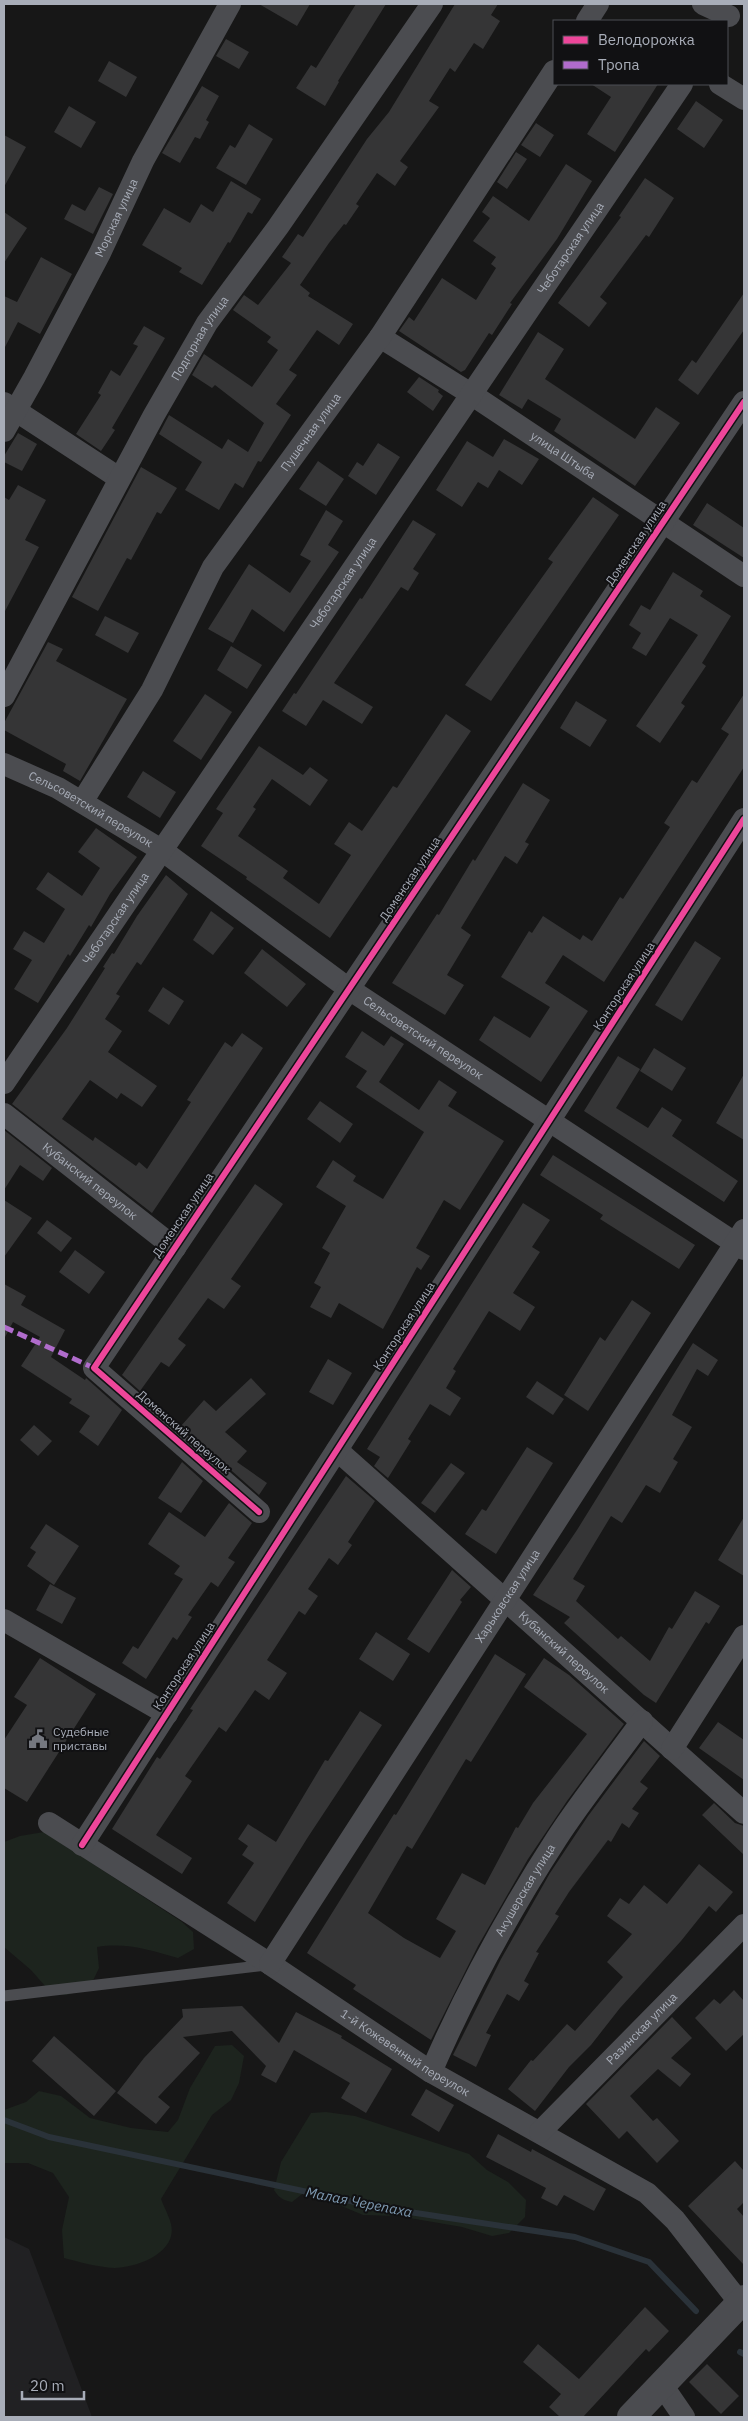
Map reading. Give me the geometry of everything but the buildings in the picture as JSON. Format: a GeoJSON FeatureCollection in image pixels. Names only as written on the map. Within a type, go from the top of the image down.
{"type":"FeatureCollection","features":[{"type":"Feature","properties":{"kind":"street","name":"Морская улица"},"geometry":{"type":"LineString","coordinates":[[4,431],[10,407],[100,253],[143,161],[230,4]]}},
{"type":"Feature","properties":{"kind":"street","name":"Подгорная улица"},"geometry":{"type":"LineString","coordinates":[[4,696],[119,478],[207,323],[278,227],[432,4]]}},
{"type":"Feature","properties":{"kind":"street"},"geometry":{"type":"LineString","coordinates":[[588,20],[598,4]]}},
{"type":"Feature","properties":{"kind":"street"},"geometry":{"type":"LineString","coordinates":[[703,4],[730,14]]}},
{"type":"Feature","properties":{"kind":"street","name":"Пушечная улица"},"geometry":{"type":"LineString","coordinates":[[82,802],[152,690],[213,567],[380,337],[553,73]]}},
{"type":"Feature","properties":{"kind":"street","name":"Чеботарская улица"},"geometry":{"type":"LineString","coordinates":[[4,1083],[681,85]]}},
{"type":"Feature","properties":{"kind":"street"},"geometry":{"type":"LineString","coordinates":[[722,85],[744,99]]}},
{"type":"Feature","properties":{"kind":"street","name":"улица Штыба"},"geometry":{"type":"LineString","coordinates":[[380,337],[471,394],[744,576]]}},
{"type":"Feature","properties":{"kind":"street","name":"Доменская улица"},"geometry":{"type":"LineString","coordinates":[[94,1368],[744,402]]}},
{"type":"Feature","properties":{"kind":"street"},"geometry":{"type":"LineString","coordinates":[[10,407],[119,478]]}},
{"type":"Feature","properties":{"kind":"street","name":"Сельсоветский переулок"},"geometry":{"type":"LineString","coordinates":[[4,764],[58,788],[163,851],[349,989],[550,1121],[741,1241]]}},
{"type":"Feature","properties":{"kind":"street","name":"Конторская улица"},"geometry":{"type":"LineString","coordinates":[[82,1845],[744,820]]}},
{"type":"Feature","properties":{"kind":"street","name":"Кубанский переулок"},"geometry":{"type":"LineString","coordinates":[[4,1114],[175,1248]]}},
{"type":"Feature","properties":{"kind":"street","name":"Харьковская улица"},"geometry":{"type":"LineString","coordinates":[[270,1964],[741,1241]]}},
{"type":"Feature","properties":{"kind":"street","name":"Доменский переулок"},"geometry":{"type":"LineString","coordinates":[[94,1368],[259,1512]]}},
{"type":"Feature","properties":{"kind":"street","name":"Кубанский переулок"},"geometry":{"type":"LineString","coordinates":[[337,1450],[744,1814]]}},
{"type":"Feature","properties":{"kind":"street"},"geometry":{"type":"LineString","coordinates":[[4,1620],[167,1714]]}},
{"type":"Feature","properties":{"kind":"street"},"geometry":{"type":"LineString","coordinates":[[672,1749],[744,1636]]}},
{"type":"Feature","properties":{"kind":"street","name":"Акушерская улица"},"geometry":{"type":"LineString","coordinates":[[431,2072],[455,2017],[484,1961],[557,1838],[642,1721]]}},
{"type":"Feature","properties":{"kind":"street","name":"1-й Кожевенный переулок"},"geometry":{"type":"LineString","coordinates":[[49,1822],[82,1845],[270,1964],[431,2072],[647,2193],[675,2220],[742,2301]]}},
{"type":"Feature","properties":{"kind":"street","name":"Разинская улица"},"geometry":{"type":"LineString","coordinates":[[540,2132],[744,1926]]}},
{"type":"Feature","properties":{"kind":"street"},"geometry":{"type":"LineString","coordinates":[[632,2417],[742,2301]]}},
{"type":"Feature","properties":{"kind":"street"},"geometry":{"type":"LineString","coordinates":[[662,2385],[684,2417]]}},
{"type":"Feature","properties":{"kind":"lane"},"geometry":{"type":"LineString","coordinates":[[4,1996],[270,1964]]}},
{"type":"Feature","properties":{"kind":"shaded area"},"geometry":{"type":"Polygon","coordinates":[[[44,1832],[182,1922],[193,1932],[194,1949],[178,1958],[128,1946],[97,1947],[99,1968],[89,1989],[66,1995],[52,1994],[31,1970],[4,1947],[4,1842],[20,1836],[44,1832]]]}},
{"type":"Feature","properties":{"kind":"shaded area"},"geometry":{"type":"Polygon","coordinates":[[[232,2045],[244,2056],[239,2083],[231,2100],[212,2115],[161,2199],[171,2224],[171,2234],[168,2243],[162,2251],[144,2262],[114,2268],[64,2258],[62,2230],[69,2197],[53,2173],[28,2163],[4,2163],[4,2110],[26,2102],[39,2091],[61,2096],[90,2118],[131,2128],[168,2132],[178,2120],[190,2088],[215,2046],[232,2045]]]}},
{"type":"Feature","properties":{"kind":"shaded area"},"geometry":{"type":"Polygon","coordinates":[[[326,2112],[355,2116],[469,2154],[487,2170],[508,2182],[526,2200],[525,2217],[509,2233],[492,2236],[462,2227],[398,2216],[363,2215],[306,2191],[292,2202],[284,2199],[274,2190],[281,2162],[311,2113],[326,2112]]]}},
{"type":"Feature","properties":{"kind":"shaded area"},"geometry":{"type":"Polygon","coordinates":[[[4,2237],[29,2249],[92,2417],[4,2417],[4,2237]]]}},
{"type":"Feature","properties":{"kind":"waterway","name":"Малая Черепаха"},"geometry":{"type":"LineString","coordinates":[[4,2120],[49,2137],[383,2208],[575,2237],[649,2262],[696,2311]]}},
{"type":"Feature","properties":{"kind":"waterway","name":"Малая Черепаха"},"geometry":{"type":"LineString","coordinates":[[740,2352],[744,2354]]}},
{"type":"Feature","properties":{"kind":"marked path"},"geometry":{"type":"LineString","coordinates":[[4,1327],[94,1368]]}},
{"type":"Feature","properties":{"kind":"cycle path"},"geometry":{"type":"LineString","coordinates":[[259,1512],[94,1368],[744,402]]}},
{"type":"Feature","properties":{"kind":"cycle path"},"geometry":{"type":"LineString","coordinates":[[82,1845],[744,819]]}},
{"type":"Feature","properties":{"kind":"place","name":"Судебные приставы"},"geometry":{"type":"Point","coordinates":[38,1739]}}]}
